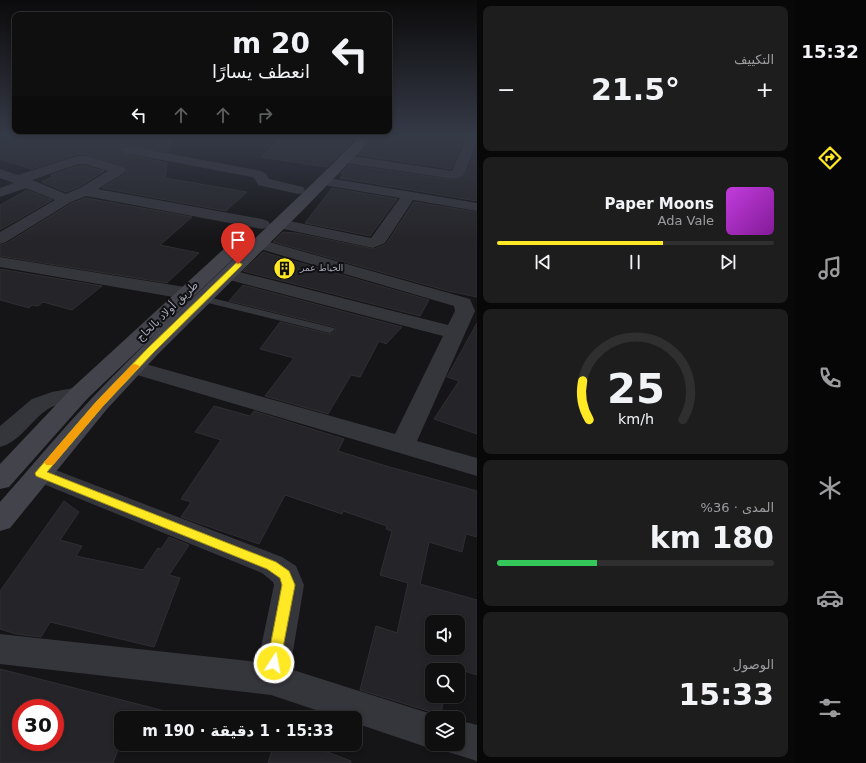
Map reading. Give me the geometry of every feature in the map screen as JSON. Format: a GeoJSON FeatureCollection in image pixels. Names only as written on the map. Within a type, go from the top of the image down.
{"type":"FeatureCollection","features":[{"type":"Feature","properties":{"kind":"main road","name":"طريق أولاد بالحاج"},"geometry":{"type":"LineString","coordinates":[[0,521],[100,404],[151,350],[259,244],[271,224],[298,190],[320,172]]}},
{"type":"Feature","properties":{"kind":"main road","name":"طريق أولاد بالحاج"},"geometry":{"type":"LineString","coordinates":[[0,480],[79,394],[185,293],[323,181],[330,172]]}},
{"type":"Feature","properties":{"kind":"street"},"geometry":{"type":"LineString","coordinates":[[0,193],[48,172]]}},
{"type":"Feature","properties":{"kind":"street"},"geometry":{"type":"LineString","coordinates":[[0,238],[66,199],[85,191],[116,172]]}},
{"type":"Feature","properties":{"kind":"street"},"geometry":{"type":"LineString","coordinates":[[243,172],[256,174],[261,177],[263,182],[298,190]]}},
{"type":"Feature","properties":{"kind":"street"},"geometry":{"type":"LineString","coordinates":[[440,172],[454,175],[459,172]]}},
{"type":"Feature","properties":{"kind":"street"},"geometry":{"type":"LineString","coordinates":[[0,173],[66,199]]}},
{"type":"Feature","properties":{"kind":"street"},"geometry":{"type":"LineString","coordinates":[[323,181],[477,207]]}},
{"type":"Feature","properties":{"kind":"street"},"geometry":{"type":"LineString","coordinates":[[85,191],[373,243],[379,240],[409,195]]}},
{"type":"Feature","properties":{"kind":"street"},"geometry":{"type":"LineString","coordinates":[[259,244],[463,303],[465,311],[403,444]]}},
{"type":"Feature","properties":{"kind":"street"},"geometry":{"type":"LineString","coordinates":[[0,262],[185,293]]}},
{"type":"Feature","properties":{"kind":"street"},"geometry":{"type":"LineString","coordinates":[[228,274],[455,333]]}},
{"type":"Feature","properties":{"kind":"street"},"geometry":{"type":"LineString","coordinates":[[135,367],[403,444],[477,467]]}},
{"type":"Feature","properties":{"kind":"street"},"geometry":{"type":"LineString","coordinates":[[0,439],[40,404],[52,399],[79,394]]}},
{"type":"Feature","properties":{"kind":"street"},"geometry":{"type":"LineString","coordinates":[[40,473],[272,565],[285,575],[289,585],[270,679]]}},
{"type":"Feature","properties":{"kind":"street"},"geometry":{"type":"LineString","coordinates":[[0,649],[270,679],[425,729]]}},
{"type":"Feature","properties":{"kind":"street"},"geometry":{"type":"LineString","coordinates":[[465,740],[477,743]]}},
{"type":"Feature","properties":{"kind":"lane"},"geometry":{"type":"LineString","coordinates":[[204,299],[330,330]]}},
{"type":"Feature","properties":{"kind":"building"},"geometry":{"type":"Polygon","coordinates":[[[61,172],[103,172],[79,187],[66,192],[42,182],[54,176],[51,175],[61,172]]]}},
{"type":"Feature","properties":{"kind":"building"},"geometry":{"type":"Polygon","coordinates":[[[127,172],[166,172],[165,178],[247,192],[226,211],[102,188],[127,172]]]}},
{"type":"Feature","properties":{"kind":"building"},"geometry":{"type":"Polygon","coordinates":[[[342,172],[395,172],[454,180],[463,177],[467,172],[477,172],[477,201],[340,178],[344,173],[341,173],[342,172]]]}},
{"type":"Feature","properties":{"kind":"building"},"geometry":{"type":"Polygon","coordinates":[[[332,188],[397,199],[370,236],[305,223],[332,188]]]}},
{"type":"Feature","properties":{"kind":"building"},"geometry":{"type":"Polygon","coordinates":[[[27,190],[52,200],[0,230],[0,205],[27,190]]]}},
{"type":"Feature","properties":{"kind":"building"},"geometry":{"type":"Polygon","coordinates":[[[86,198],[192,217],[160,245],[199,253],[167,283],[0,256],[0,245],[7,243],[72,203],[86,198]]]}},
{"type":"Feature","properties":{"kind":"building"},"geometry":{"type":"Polygon","coordinates":[[[414,202],[477,212],[477,297],[448,291],[273,242],[283,232],[296,233],[374,249],[386,244],[414,202]]]}},
{"type":"Feature","properties":{"kind":"building"},"geometry":{"type":"Polygon","coordinates":[[[263,252],[429,300],[420,316],[243,271],[263,252]]]}},
{"type":"Feature","properties":{"kind":"building"},"geometry":{"type":"Polygon","coordinates":[[[0,269],[102,286],[72,310],[43,302],[38,306],[32,305],[29,308],[0,300],[0,269]]]}},
{"type":"Feature","properties":{"kind":"building"},"geometry":{"type":"Polygon","coordinates":[[[243,285],[402,327],[386,344],[379,341],[360,377],[351,375],[328,414],[265,396],[294,358],[260,349],[280,322],[330,334],[336,331],[335,327],[229,301],[243,285]]]}},
{"type":"Feature","properties":{"kind":"building"},"geometry":{"type":"Polygon","coordinates":[[[477,323],[477,434],[434,419],[459,381],[447,377],[477,323]]]}},
{"type":"Feature","properties":{"kind":"building"},"geometry":{"type":"Polygon","coordinates":[[[214,406],[250,416],[254,411],[344,439],[338,451],[477,491],[477,537],[466,534],[462,552],[429,542],[420,584],[477,600],[477,675],[465,671],[465,663],[425,663],[425,703],[443,703],[442,711],[428,711],[360,690],[376,626],[397,633],[408,583],[380,575],[392,531],[386,529],[387,526],[343,511],[342,514],[285,495],[259,544],[181,517],[191,502],[181,499],[221,440],[195,432],[214,406]]]}},
{"type":"Feature","properties":{"kind":"building"},"geometry":{"type":"Polygon","coordinates":[[[64,501],[79,512],[60,540],[82,546],[76,556],[143,570],[158,548],[161,549],[169,537],[189,545],[169,575],[180,578],[154,647],[50,622],[41,637],[16,634],[0,629],[0,591],[64,501]]]}},
{"type":"Feature","properties":{"kind":"building"},"geometry":{"type":"Polygon","coordinates":[[[0,669],[165,711],[114,711],[114,751],[118,751],[113,763],[0,763],[0,669]]]}},
{"type":"Feature","properties":{"kind":"building"},"geometry":{"type":"Polygon","coordinates":[[[272,751],[325,751],[351,761],[351,763],[268,763],[272,751]]]}},
{"type":"Feature","properties":{"kind":"slow traffic"},"geometry":{"type":"LineString","coordinates":[[49,462],[135,367]]}},
{"type":"Feature","properties":{"kind":"place","name":"الخياط عمر"},"geometry":{"type":"Point","coordinates":[284,268]}},
{"type":"Feature","properties":{"kind":"route"},"geometry":{"type":"LineString","coordinates":[[238,264],[151,350],[100,404],[40,473],[272,565],[285,575],[289,585],[274,663]]}}]}
